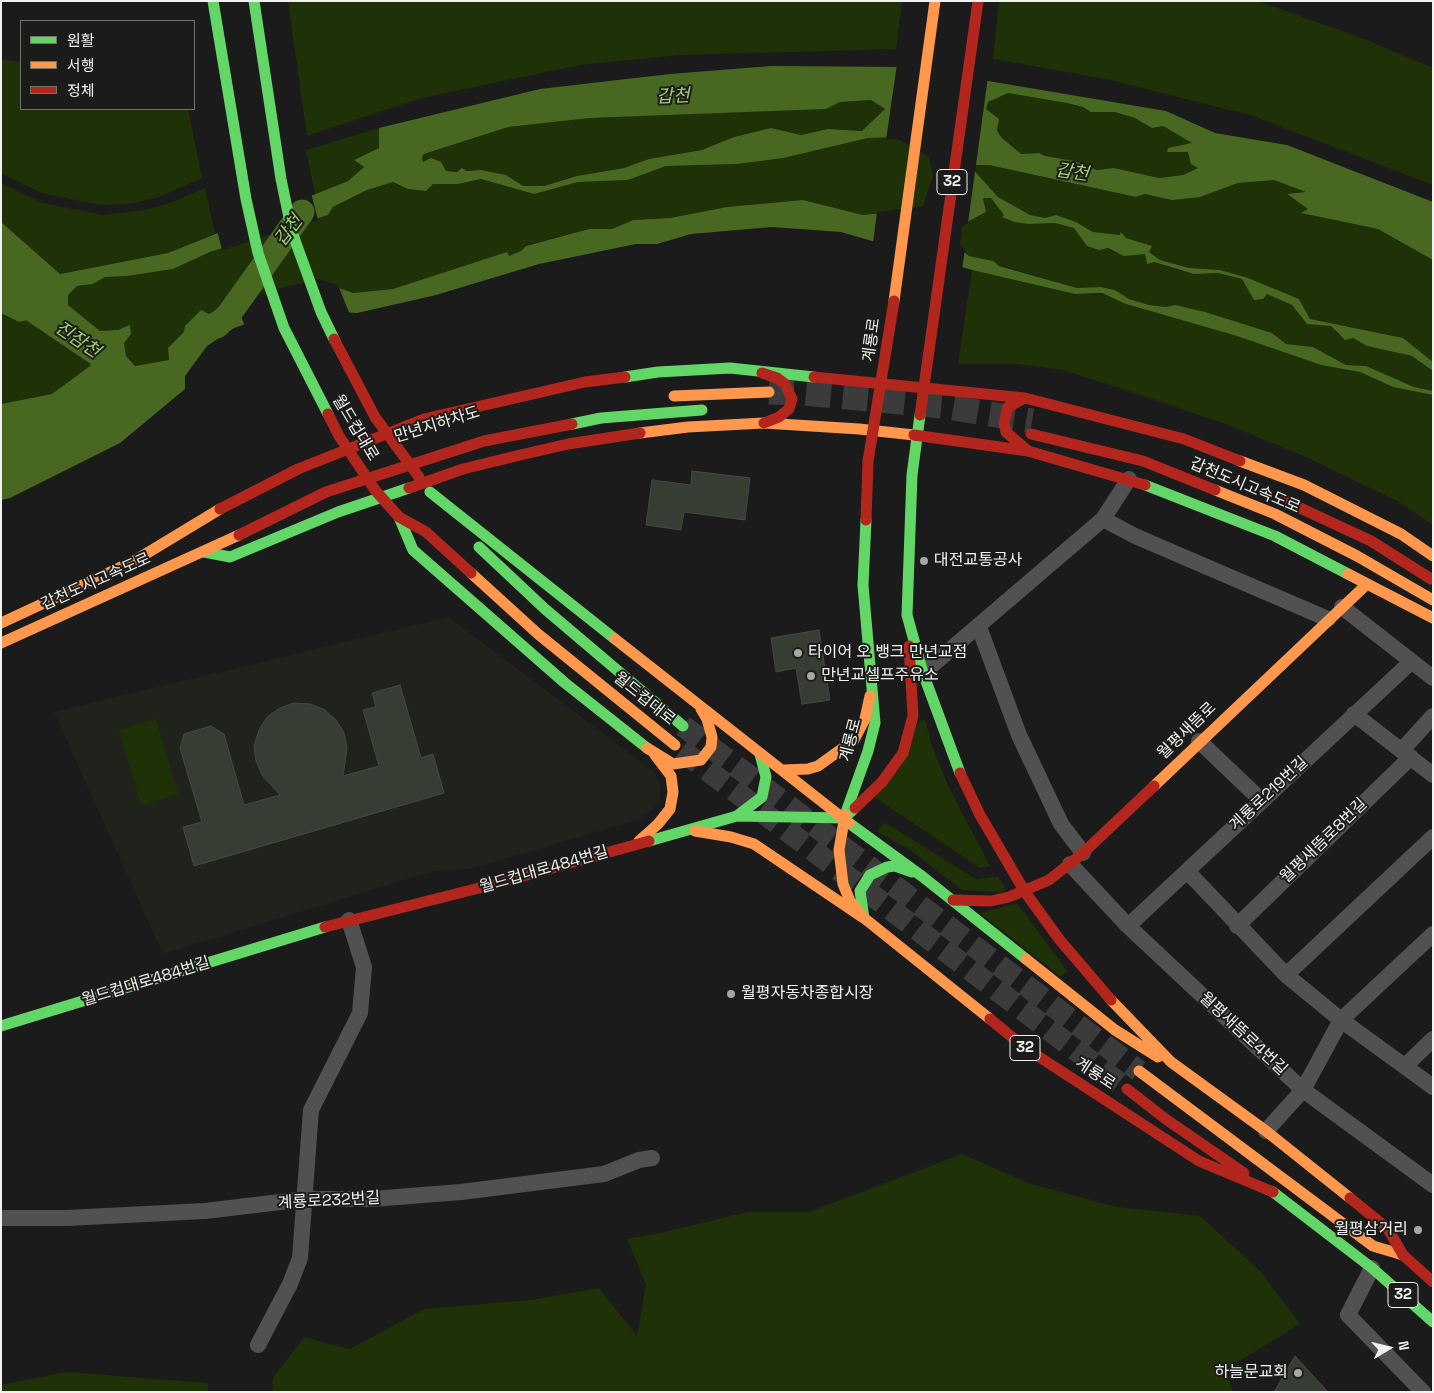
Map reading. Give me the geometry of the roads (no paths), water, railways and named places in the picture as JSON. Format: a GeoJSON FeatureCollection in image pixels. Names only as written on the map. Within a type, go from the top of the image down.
{"type":"FeatureCollection","features":[{"type":"Feature","properties":{"kind":"main road"},"geometry":{"type":"LineString","coordinates":[[208,1],[214,14]]}},
{"type":"Feature","properties":{"kind":"main road","name":"월드컵대로"},"geometry":{"type":"LineString","coordinates":[[212,1],[246,199],[258,253],[284,328],[339,436],[375,490],[399,516],[426,532],[538,634],[675,745]]}},
{"type":"Feature","properties":{"kind":"main road","name":"월드컵대로"},"geometry":{"type":"LineString","coordinates":[[254,1],[281,179],[292,232],[321,312],[352,377],[375,417],[447,518],[545,609],[683,726]]}},
{"type":"Feature","properties":{"kind":"main road","name":"계룡로"},"geometry":{"type":"LineString","coordinates":[[935,1],[886,358],[866,482],[863,585],[874,682],[875,723],[868,751],[851,793],[844,818],[839,850],[843,884],[850,901],[864,918],[1024,1047],[1199,1161],[1278,1194]]}},
{"type":"Feature","properties":{"kind":"main road","name":"32"},"geometry":{"type":"LineString","coordinates":[[923,387],[978,1]]}},
{"type":"Feature","properties":{"kind":"main road"},"geometry":{"type":"LineString","coordinates":[[134,561],[188,527],[298,469],[424,419],[585,382],[658,372],[730,368],[882,382],[1024,398],[1184,439],[1304,485],[1401,534],[1433,556]]}},
{"type":"Feature","properties":{"kind":"main road"},"geometry":{"type":"LineString","coordinates":[[757,371],[777,378],[785,384],[792,399],[789,409],[779,417],[764,423]]}},
{"type":"Feature","properties":{"kind":"main road"},"geometry":{"type":"LineString","coordinates":[[737,816],[844,818],[882,782],[903,753],[912,716],[907,615],[907,571],[912,485],[923,387]]}},
{"type":"Feature","properties":{"kind":"main road"},"geometry":{"type":"LineString","coordinates":[[660,397],[769,392]]}},
{"type":"Feature","properties":{"kind":"main road"},"geometry":{"type":"LineString","coordinates":[[964,403],[1024,398]]}},
{"type":"Feature","properties":{"kind":"main road"},"geometry":{"type":"LineString","coordinates":[[1024,398],[1008,407],[1004,423],[1006,432],[1028,451]]}},
{"type":"Feature","properties":{"kind":"main road"},"geometry":{"type":"LineString","coordinates":[[906,413],[930,407]]}},
{"type":"Feature","properties":{"kind":"main road","name":"만년지하차도"},"geometry":{"type":"LineString","coordinates":[[204,552],[326,492],[484,441],[601,418],[713,410]]}},
{"type":"Feature","properties":{"kind":"main road"},"geometry":{"type":"LineString","coordinates":[[873,431],[890,420]]}},
{"type":"Feature","properties":{"kind":"main road"},"geometry":{"type":"LineString","coordinates":[[204,552],[230,557],[338,512],[463,470],[516,456],[620,436],[688,427],[764,423],[917,435],[1028,451],[1129,479],[1275,536],[1366,585],[1433,618]]}},
{"type":"Feature","properties":{"kind":"main road","name":"갑천도시고속도로"},"geometry":{"type":"LineString","coordinates":[[1031,434],[1143,461],[1275,514],[1357,556],[1433,600]]}},
{"type":"Feature","properties":{"kind":"main road"},"geometry":{"type":"LineString","coordinates":[[1088,435],[1152,452]]}},
{"type":"Feature","properties":{"kind":"main road","name":"만년지하차도"},"geometry":{"type":"LineString","coordinates":[[391,456],[409,450]]}},
{"type":"Feature","properties":{"kind":"main road"},"geometry":{"type":"LineString","coordinates":[[287,498],[374,463]]}},
{"type":"Feature","properties":{"kind":"main road"},"geometry":{"type":"LineString","coordinates":[[430,492],[760,754],[784,770],[864,836],[953,900],[1115,1030],[1192,1079],[1266,1131],[1388,1229],[1403,1256]]}},
{"type":"Feature","properties":{"kind":"main road","name":"갑천도시고속도로"},"geometry":{"type":"LineString","coordinates":[[1268,494],[1371,541],[1433,580]]}},
{"type":"Feature","properties":{"kind":"main road"},"geometry":{"type":"LineString","coordinates":[[399,516],[413,550],[565,683],[655,754],[674,764],[684,764],[701,760],[707,754],[712,737],[707,718],[698,705]]}},
{"type":"Feature","properties":{"kind":"main road"},"geometry":{"type":"LineString","coordinates":[[134,561],[164,552],[190,541]]}},
{"type":"Feature","properties":{"kind":"main road","name":"갑천도시고속도로"},"geometry":{"type":"LineString","coordinates":[[1,643],[204,552]]}},
{"type":"Feature","properties":{"kind":"main road","name":"갑천도시고속도로"},"geometry":{"type":"LineString","coordinates":[[1,623],[134,561]]}},
{"type":"Feature","properties":{"kind":"main road","name":"월평새뜸로"},"geometry":{"type":"LineString","coordinates":[[953,900],[991,901],[1025,892],[1049,880],[1070,864],[1366,585]]}},
{"type":"Feature","properties":{"kind":"main road"},"geometry":{"type":"LineString","coordinates":[[907,615],[923,673],[952,756],[980,815],[1025,892],[1059,939],[1125,1016],[1192,1079]]}},
{"type":"Feature","properties":{"kind":"main road"},"geometry":{"type":"LineString","coordinates":[[784,770],[808,769],[818,766],[854,740],[865,719],[874,682]]}},
{"type":"Feature","properties":{"kind":"main road"},"geometry":{"type":"LineString","coordinates":[[637,844],[658,824],[670,809],[674,792],[671,776],[655,754]]}},
{"type":"Feature","properties":{"kind":"main road"},"geometry":{"type":"LineString","coordinates":[[737,816],[762,797],[766,776],[760,754]]}},
{"type":"Feature","properties":{"kind":"main road","name":"월드컵대로484번길"},"geometry":{"type":"LineString","coordinates":[[1,1026],[349,920],[495,884],[737,816]]}},
{"type":"Feature","properties":{"kind":"main road"},"geometry":{"type":"LineString","coordinates":[[687,829],[731,837],[754,844],[864,918]]}},
{"type":"Feature","properties":{"kind":"main road"},"geometry":{"type":"LineString","coordinates":[[864,918],[860,891],[864,883],[876,870],[894,866],[923,877]]}},
{"type":"Feature","properties":{"kind":"main road"},"geometry":{"type":"LineString","coordinates":[[1139,1071],[1373,1246],[1403,1256]]}},
{"type":"Feature","properties":{"kind":"main road"},"geometry":{"type":"LineString","coordinates":[[1127,1089],[1190,1136],[1278,1194]]}},
{"type":"Feature","properties":{"kind":"main road","name":"32"},"geometry":{"type":"LineString","coordinates":[[1278,1194],[1372,1268],[1433,1322]]}},
{"type":"Feature","properties":{"kind":"main road","name":"32"},"geometry":{"type":"LineString","coordinates":[[1403,1256],[1433,1282]]}},
{"type":"Feature","properties":{"kind":"street"},"geometry":{"type":"LineString","coordinates":[[923,673],[1103,520],[1129,479]]}},
{"type":"Feature","properties":{"kind":"street"},"geometry":{"type":"LineString","coordinates":[[1103,520],[1135,536],[1328,619]]}},
{"type":"Feature","properties":{"kind":"street"},"geometry":{"type":"LineString","coordinates":[[1342,607],[1433,678]]}},
{"type":"Feature","properties":{"kind":"street"},"geometry":{"type":"LineString","coordinates":[[978,628],[1019,736],[1061,824],[1083,853]]}},
{"type":"Feature","properties":{"kind":"street","name":"계룡로219번길"},"geometry":{"type":"LineString","coordinates":[[1128,926],[1411,662]]}},
{"type":"Feature","properties":{"kind":"street"},"geometry":{"type":"LineString","coordinates":[[1354,714],[1433,775]]}},
{"type":"Feature","properties":{"kind":"street","name":"월평새뜸로8번길"},"geometry":{"type":"LineString","coordinates":[[1237,926],[1406,754],[1433,716]]}},
{"type":"Feature","properties":{"kind":"street"},"geometry":{"type":"LineString","coordinates":[[1199,742],[1262,801]]}},
{"type":"Feature","properties":{"kind":"street"},"geometry":{"type":"LineString","coordinates":[[1286,975],[1433,837]]}},
{"type":"Feature","properties":{"kind":"street","name":"월평새뜸로4번길"},"geometry":{"type":"LineString","coordinates":[[1070,864],[1128,926],[1303,1090],[1433,1185]]}},
{"type":"Feature","properties":{"kind":"street"},"geometry":{"type":"LineString","coordinates":[[1187,871],[1237,926],[1286,975],[1341,1020],[1433,1087]]}},
{"type":"Feature","properties":{"kind":"street"},"geometry":{"type":"LineString","coordinates":[[258,1345],[290,1284],[300,1258],[311,1110],[360,1013],[364,967],[349,920]]}},
{"type":"Feature","properties":{"kind":"street"},"geometry":{"type":"LineString","coordinates":[[1266,1131],[1303,1090],[1341,1020],[1433,934]]}},
{"type":"Feature","properties":{"kind":"street"},"geometry":{"type":"LineString","coordinates":[[1405,1066],[1433,1039]]}},
{"type":"Feature","properties":{"kind":"street","name":"계룡로232번길"},"geometry":{"type":"LineString","coordinates":[[1,1218],[67,1218],[205,1211],[305,1199],[372,1199],[528,1185],[604,1174],[639,1160],[652,1158]]}},
{"type":"Feature","properties":{"kind":"street"},"geometry":{"type":"LineString","coordinates":[[1372,1268],[1348,1315],[1423,1392]]}},
{"type":"Feature","properties":{"kind":"water"},"geometry":{"type":"Polygon","coordinates":[[[771,66],[905,67],[1166,111],[1215,133],[1287,145],[1433,202],[1433,260],[1378,229],[1301,213],[1308,209],[1287,194],[1306,192],[1274,180],[1238,183],[1200,197],[1172,200],[1145,194],[1136,197],[989,165],[969,165],[998,197],[1030,215],[1045,218],[1056,215],[1076,222],[1093,232],[1120,235],[1121,232],[1126,238],[1152,246],[1149,252],[1160,260],[1189,268],[1220,270],[1248,278],[1299,299],[1310,319],[1403,338],[1433,362],[1433,371],[1412,356],[1367,346],[1353,338],[1345,340],[1331,326],[1307,324],[1292,305],[1267,294],[1263,299],[1254,300],[1242,279],[1218,273],[1194,274],[1154,262],[1147,264],[1145,254],[1124,256],[1108,248],[1099,250],[1087,246],[1074,228],[1055,223],[1028,224],[1014,222],[1002,217],[1004,215],[991,198],[983,198],[986,212],[960,226],[957,246],[969,256],[993,261],[999,266],[1077,288],[1101,287],[1115,290],[1129,299],[1149,305],[1166,307],[1175,305],[1205,312],[1272,333],[1286,344],[1313,347],[1346,365],[1366,366],[1414,387],[1433,391],[1433,395],[1393,387],[1360,372],[1321,365],[1237,336],[1126,304],[1102,293],[1075,294],[972,270],[841,232],[772,227],[691,234],[657,244],[636,244],[539,264],[436,295],[357,313],[290,309],[234,328],[207,346],[185,376],[185,389],[120,443],[10,498],[1,500],[1,404],[52,394],[90,366],[92,356],[55,313],[19,322],[1,313],[1,222],[60,274],[168,253],[348,181],[364,167],[354,160],[379,148],[379,128],[540,89],[670,74],[771,66]],[[1008,93],[988,102],[986,109],[999,119],[997,130],[1001,137],[1021,154],[1039,153],[1045,156],[1074,161],[1097,170],[1114,168],[1159,178],[1183,175],[1198,168],[1191,164],[1188,152],[1167,152],[1168,148],[1192,143],[1163,126],[1152,128],[1135,118],[1115,112],[1091,112],[1083,107],[1067,103],[1008,93]],[[871,100],[840,102],[826,109],[590,118],[508,127],[424,154],[422,157],[423,162],[431,158],[441,162],[446,171],[457,172],[462,168],[467,171],[481,170],[506,175],[523,186],[544,186],[577,176],[624,168],[649,159],[702,150],[734,137],[771,128],[801,135],[828,129],[862,131],[885,109],[871,100]],[[898,137],[868,138],[783,158],[737,164],[666,166],[628,180],[578,182],[534,194],[481,179],[458,184],[433,184],[426,191],[408,189],[393,182],[367,190],[333,207],[328,215],[210,252],[173,269],[127,276],[105,277],[93,284],[77,286],[68,295],[68,305],[100,331],[118,330],[130,325],[131,334],[124,343],[126,356],[135,366],[169,360],[168,348],[184,332],[185,326],[201,310],[209,314],[230,302],[319,281],[353,293],[393,289],[507,252],[509,256],[521,251],[526,246],[589,229],[612,229],[633,220],[670,218],[727,207],[803,200],[863,215],[925,209],[936,176],[931,155],[898,137]]]}},
{"type":"Feature","properties":{"kind":"waterway","name":"갑천"},"geometry":{"type":"LineString","coordinates":[[217,326],[229,314],[302,212]]}},
{"type":"Feature","properties":{"kind":"waterway","name":"진잠천"},"geometry":{"type":"LineString","coordinates":[[1,288],[107,360]]}},
{"type":"Feature","properties":{"kind":"tunnel"},"geometry":{"type":"LineString","coordinates":[[769,392],[804,393],[942,406],[1032,421]]}},
{"type":"Feature","properties":{"kind":"tunnel"},"geometry":{"type":"LineString","coordinates":[[683,726],[1139,1071]]}},
{"type":"Feature","properties":{"kind":"tunnel"},"geometry":{"type":"LineString","coordinates":[[681,750],[1127,1089]]}},
{"type":"Feature","properties":{"kind":"place","name":"대전교통공사"},"geometry":{"type":"Point","coordinates":[924,561]}},
{"type":"Feature","properties":{"kind":"place","name":"타이어 오 뱅크 만년교점"},"geometry":{"type":"Point","coordinates":[798,653]}},
{"type":"Feature","properties":{"kind":"place","name":"만년교셀프주유소"},"geometry":{"type":"Point","coordinates":[811,676]}},
{"type":"Feature","properties":{"kind":"place","name":"월평자동차종합시장"},"geometry":{"type":"Point","coordinates":[731,994]}},
{"type":"Feature","properties":{"kind":"place","name":"월평삼거리"},"geometry":{"type":"Point","coordinates":[1418,1230]}},
{"type":"Feature","properties":{"kind":"place","name":"하늘문교회"},"geometry":{"type":"Point","coordinates":[1298,1373]}}]}
